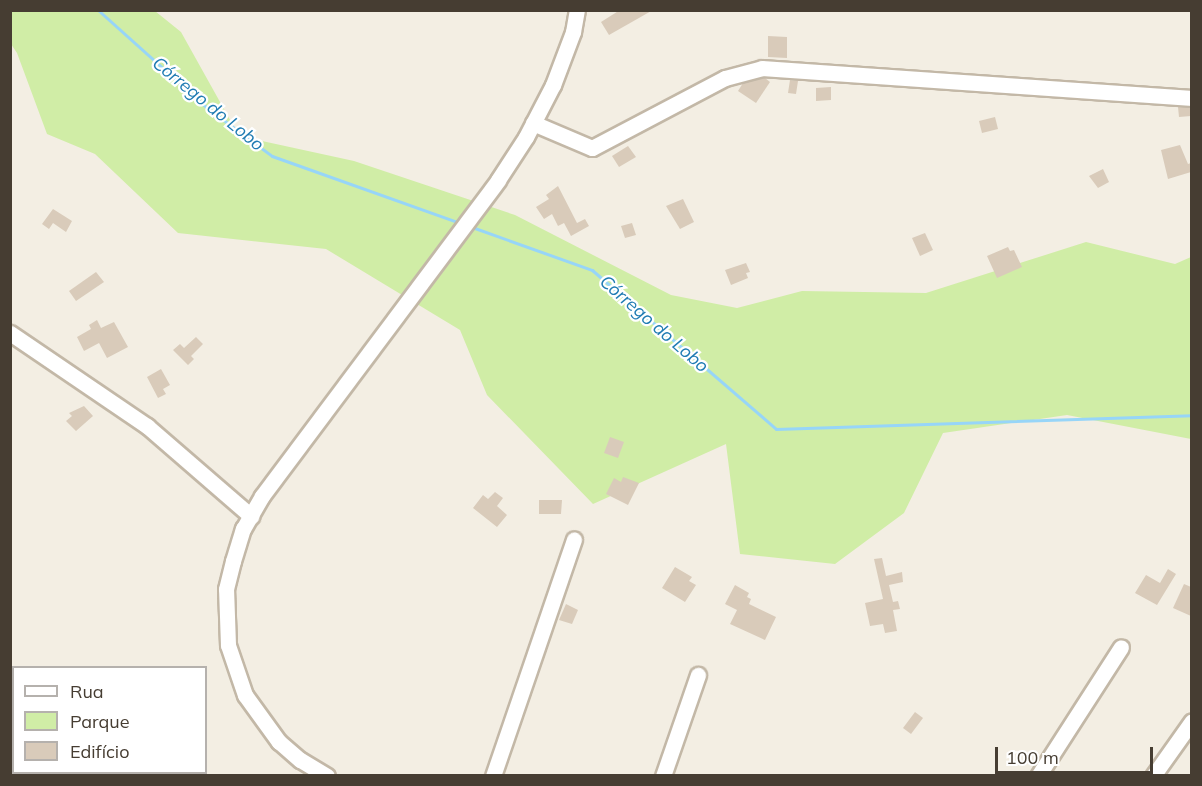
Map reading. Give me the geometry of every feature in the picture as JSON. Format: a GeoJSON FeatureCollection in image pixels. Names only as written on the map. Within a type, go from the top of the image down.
{"type":"FeatureCollection","features":[{"type":"Feature","properties":{"kind":"street"},"geometry":{"type":"LineString","coordinates":[[327,776],[300,760],[279,742],[245,695],[228,645],[226,589],[243,529],[262,496],[444,248],[498,180],[533,123],[569,43],[577,10]]}},
{"type":"Feature","properties":{"kind":"street"},"geometry":{"type":"LineString","coordinates":[[533,123],[592,148],[725,78],[762,68],[1191,98]]}},
{"type":"Feature","properties":{"kind":"street"},"geometry":{"type":"LineString","coordinates":[[10,333],[147,426],[250,516]]}},
{"type":"Feature","properties":{"kind":"street"},"geometry":{"type":"LineString","coordinates":[[493,776],[574,540]]}},
{"type":"Feature","properties":{"kind":"street"},"geometry":{"type":"LineString","coordinates":[[1038,776],[1121,647]]}},
{"type":"Feature","properties":{"kind":"street"},"geometry":{"type":"LineString","coordinates":[[663,776],[698,675]]}},
{"type":"Feature","properties":{"kind":"street"},"geometry":{"type":"LineString","coordinates":[[1153,776],[1191,721]]}},
{"type":"Feature","properties":{"kind":"green space"},"geometry":{"type":"Polygon","coordinates":[[[10,11],[155,11],[181,32],[239,136],[354,161],[515,215],[671,295],[737,308],[802,291],[926,293],[1086,242],[1175,264],[1191,257],[1191,439],[1067,415],[943,433],[904,513],[835,564],[740,554],[726,444],[593,504],[487,395],[460,330],[326,249],[178,233],[95,154],[47,134],[17,53],[11,44],[10,11]]]}},
{"type":"Feature","properties":{"kind":"building"},"geometry":{"type":"Polygon","coordinates":[[[620,10],[653,10],[609,35],[601,22],[620,10]]]}},
{"type":"Feature","properties":{"kind":"building"},"geometry":{"type":"Polygon","coordinates":[[[768,36],[787,37],[787,58],[768,57],[768,36]]]}},
{"type":"Feature","properties":{"kind":"building"},"geometry":{"type":"Polygon","coordinates":[[[765,78],[770,82],[756,103],[738,91],[743,83],[765,78]]]}},
{"type":"Feature","properties":{"kind":"building"},"geometry":{"type":"Polygon","coordinates":[[[790,80],[798,81],[796,94],[788,93],[790,80]]]}},
{"type":"Feature","properties":{"kind":"building"},"geometry":{"type":"Polygon","coordinates":[[[831,87],[831,100],[816,101],[816,88],[831,87]]]}},
{"type":"Feature","properties":{"kind":"building"},"geometry":{"type":"Polygon","coordinates":[[[1178,107],[1191,108],[1191,116],[1179,117],[1178,107]]]}},
{"type":"Feature","properties":{"kind":"building"},"geometry":{"type":"Polygon","coordinates":[[[995,117],[998,129],[982,133],[979,121],[995,117]]]}},
{"type":"Feature","properties":{"kind":"building"},"geometry":{"type":"Polygon","coordinates":[[[1180,145],[1188,164],[1191,163],[1191,172],[1168,179],[1161,150],[1180,145]]]}},
{"type":"Feature","properties":{"kind":"building"},"geometry":{"type":"Polygon","coordinates":[[[628,146],[636,157],[619,167],[612,156],[628,146]]]}},
{"type":"Feature","properties":{"kind":"building"},"geometry":{"type":"Polygon","coordinates":[[[1103,169],[1109,182],[1098,188],[1089,176],[1103,169]]]}},
{"type":"Feature","properties":{"kind":"building"},"geometry":{"type":"Polygon","coordinates":[[[558,186],[577,223],[585,219],[589,226],[571,236],[564,223],[558,226],[552,214],[544,219],[536,207],[549,199],[546,195],[558,186]]]}},
{"type":"Feature","properties":{"kind":"building"},"geometry":{"type":"Polygon","coordinates":[[[683,199],[694,222],[680,229],[666,206],[683,199]]]}},
{"type":"Feature","properties":{"kind":"building"},"geometry":{"type":"Polygon","coordinates":[[[53,209],[72,221],[66,232],[53,223],[49,229],[42,224],[53,209]]]}},
{"type":"Feature","properties":{"kind":"building"},"geometry":{"type":"Polygon","coordinates":[[[632,223],[636,235],[625,238],[621,226],[632,223]]]}},
{"type":"Feature","properties":{"kind":"building"},"geometry":{"type":"Polygon","coordinates":[[[925,233],[933,250],[920,256],[912,238],[925,233]]]}},
{"type":"Feature","properties":{"kind":"building"},"geometry":{"type":"Polygon","coordinates":[[[1008,247],[1010,251],[1014,250],[1022,267],[997,278],[987,256],[1008,247]]]}},
{"type":"Feature","properties":{"kind":"building"},"geometry":{"type":"Polygon","coordinates":[[[746,263],[750,272],[746,273],[748,278],[731,285],[725,270],[746,263]]]}},
{"type":"Feature","properties":{"kind":"building"},"geometry":{"type":"Polygon","coordinates":[[[96,272],[104,282],[76,301],[69,291],[96,272]]]}},
{"type":"Feature","properties":{"kind":"building"},"geometry":{"type":"Polygon","coordinates":[[[97,320],[101,328],[114,322],[128,347],[107,358],[99,343],[84,351],[77,337],[91,329],[89,325],[97,320]]]}},
{"type":"Feature","properties":{"kind":"building"},"geometry":{"type":"Polygon","coordinates":[[[196,337],[203,344],[191,356],[194,359],[188,365],[173,350],[180,344],[184,348],[196,337]]]}},
{"type":"Feature","properties":{"kind":"building"},"geometry":{"type":"Polygon","coordinates":[[[161,369],[170,385],[163,389],[166,394],[158,398],[147,377],[161,369]]]}},
{"type":"Feature","properties":{"kind":"building"},"geometry":{"type":"Polygon","coordinates":[[[84,406],[93,416],[76,431],[66,421],[72,416],[69,413],[84,406]]]}},
{"type":"Feature","properties":{"kind":"building"},"geometry":{"type":"Polygon","coordinates":[[[610,437],[624,442],[618,458],[604,453],[610,437]]]}},
{"type":"Feature","properties":{"kind":"building"},"geometry":{"type":"Polygon","coordinates":[[[623,477],[639,483],[628,505],[606,494],[614,478],[621,482],[623,477]]]}},
{"type":"Feature","properties":{"kind":"building"},"geometry":{"type":"Polygon","coordinates":[[[495,492],[503,498],[497,506],[507,515],[497,527],[473,508],[483,495],[488,499],[495,492]]]}},
{"type":"Feature","properties":{"kind":"building"},"geometry":{"type":"Polygon","coordinates":[[[539,500],[562,500],[561,514],[539,514],[539,500]]]}},
{"type":"Feature","properties":{"kind":"building"},"geometry":{"type":"Polygon","coordinates":[[[882,558],[886,576],[902,572],[903,582],[889,585],[893,602],[898,601],[900,609],[893,610],[897,631],[885,633],[883,624],[870,626],[865,603],[883,599],[874,559],[882,558]]]}},
{"type":"Feature","properties":{"kind":"building"},"geometry":{"type":"Polygon","coordinates":[[[675,567],[692,577],[689,581],[696,585],[685,602],[662,588],[675,567]]]}},
{"type":"Feature","properties":{"kind":"building"},"geometry":{"type":"Polygon","coordinates":[[[1168,569],[1176,574],[1157,605],[1135,593],[1146,575],[1160,583],[1168,569]]]}},
{"type":"Feature","properties":{"kind":"building"},"geometry":{"type":"Polygon","coordinates":[[[1184,584],[1191,587],[1191,616],[1173,608],[1184,584]]]}},
{"type":"Feature","properties":{"kind":"building"},"geometry":{"type":"Polygon","coordinates":[[[735,585],[749,593],[747,597],[751,599],[749,604],[776,617],[765,640],[730,624],[737,610],[725,604],[735,585]]]}},
{"type":"Feature","properties":{"kind":"building"},"geometry":{"type":"Polygon","coordinates":[[[566,604],[578,610],[572,624],[559,620],[566,604]]]}},
{"type":"Feature","properties":{"kind":"building"},"geometry":{"type":"Polygon","coordinates":[[[915,712],[923,718],[911,734],[903,728],[915,712]]]}},
{"type":"Feature","properties":{"kind":"waterway","name":"Córrego do Lobo"},"geometry":{"type":"LineString","coordinates":[[98,10],[206,107],[272,156],[460,223]]}},
{"type":"Feature","properties":{"kind":"waterway","name":"Córrego do Lobo"},"geometry":{"type":"LineString","coordinates":[[469,226],[592,270],[776,429],[1192,415]]}}]}
